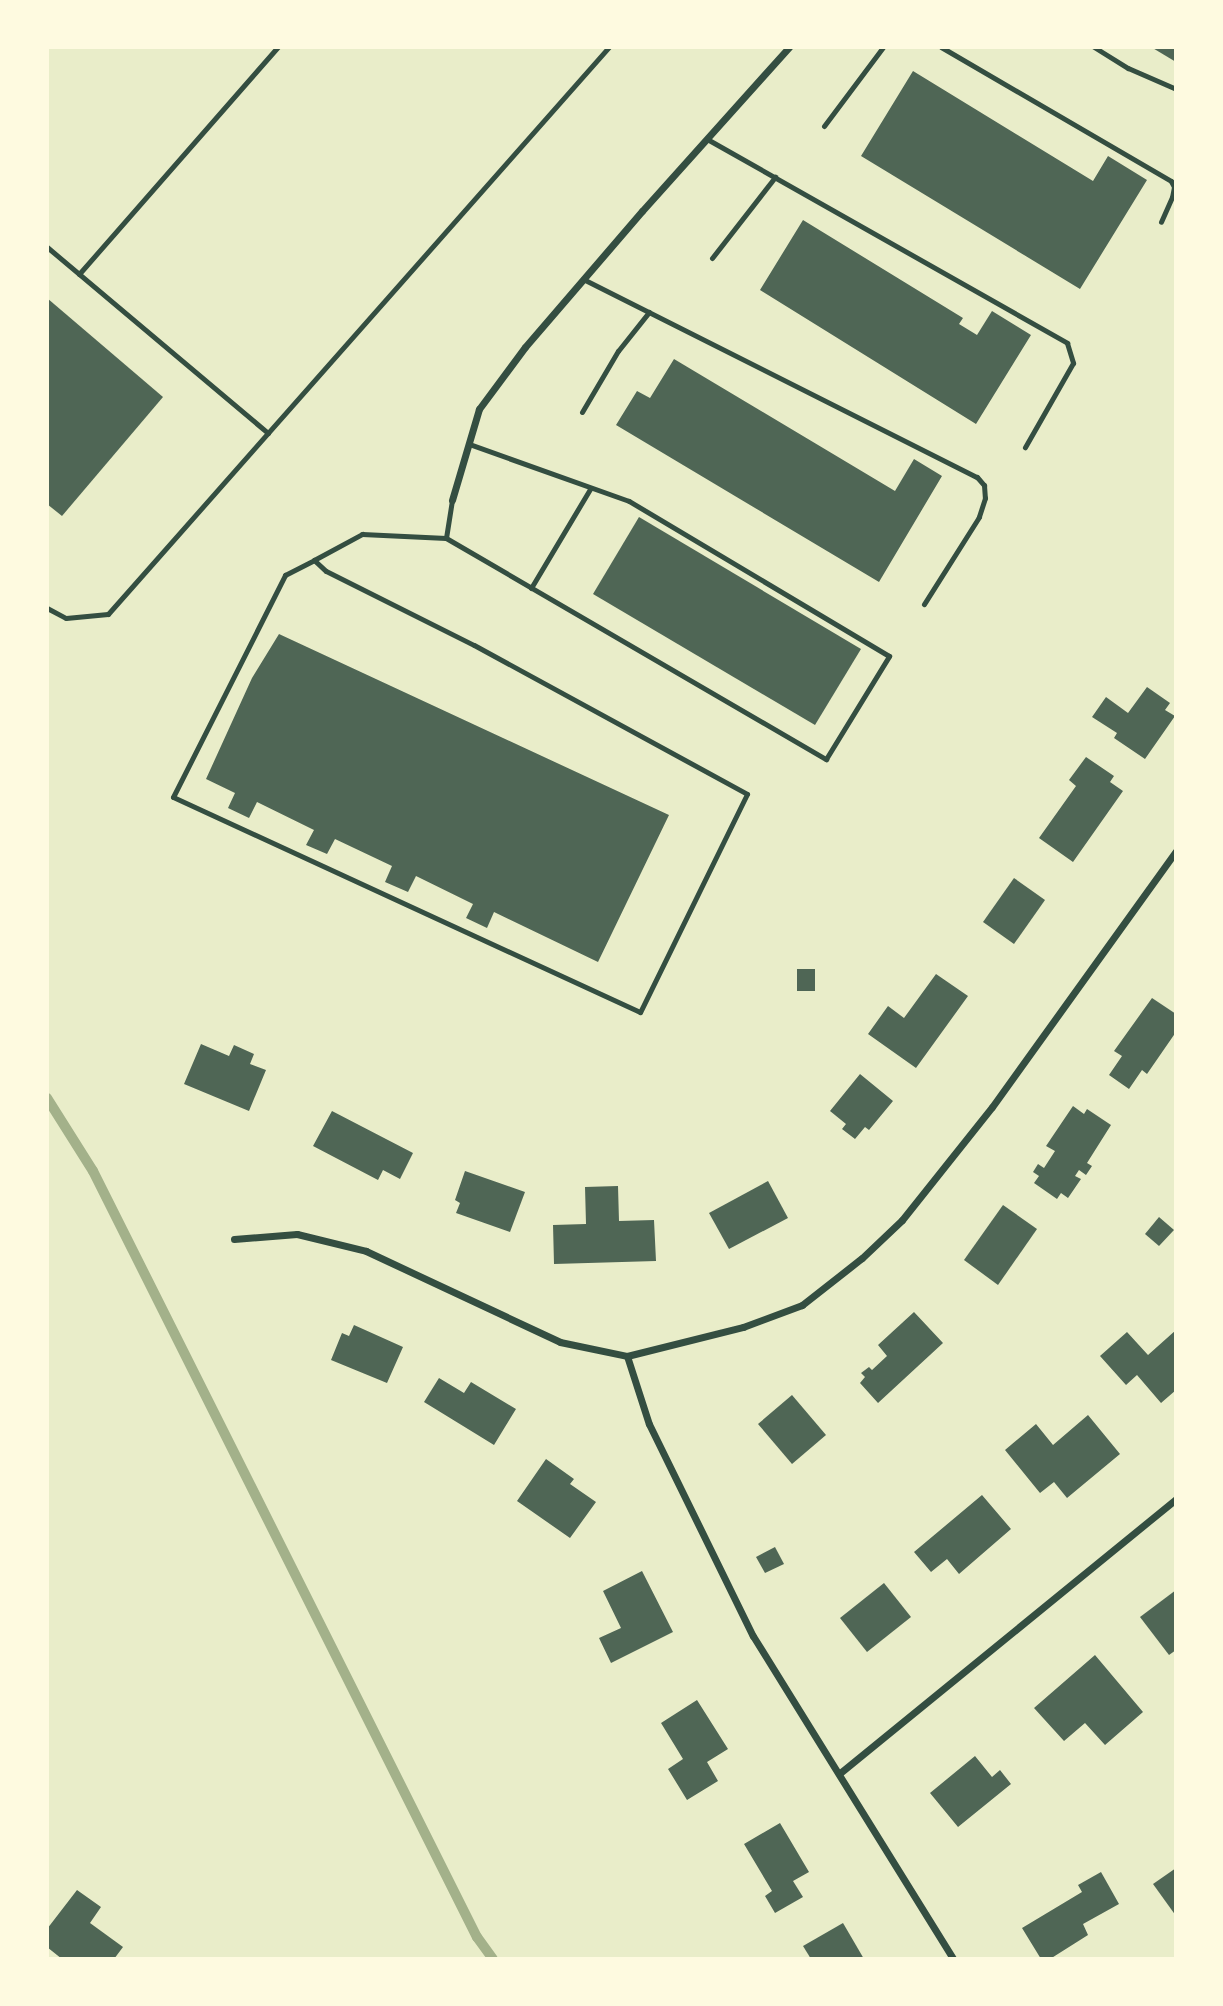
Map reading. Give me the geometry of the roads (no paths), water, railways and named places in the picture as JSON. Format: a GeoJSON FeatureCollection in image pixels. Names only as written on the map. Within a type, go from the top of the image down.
{"type":"FeatureCollection","features":[{"type":"Feature","properties":{"kind":"street"},"geometry":{"type":"LineString","coordinates":[[452,499],[479,409],[525,347],[789,47]]}},
{"type":"Feature","properties":{"kind":"street"},"geometry":{"type":"LineString","coordinates":[[234,1239],[297,1234],[366,1251],[560,1342],[627,1356],[743,1327],[802,1305],[862,1258],[902,1220],[992,1107],[1176,851]]}},
{"type":"Feature","properties":{"kind":"street"},"geometry":{"type":"LineString","coordinates":[[627,1356],[649,1424],[753,1636],[953,1959]]}},
{"type":"Feature","properties":{"kind":"street"},"geometry":{"type":"LineString","coordinates":[[839,1773],[1176,1499]]}},
{"type":"Feature","properties":{"kind":"lane"},"geometry":{"type":"LineString","coordinates":[[79,274],[278,47]]}},
{"type":"Feature","properties":{"kind":"lane"},"geometry":{"type":"LineString","coordinates":[[47,608],[66,618],[108,614],[609,47]]}},
{"type":"Feature","properties":{"kind":"lane"},"geometry":{"type":"LineString","coordinates":[[824,126],[883,47]]}},
{"type":"Feature","properties":{"kind":"lane"},"geometry":{"type":"LineString","coordinates":[[941,47],[1171,181],[1174,187],[1172,197],[1161,222]]}},
{"type":"Feature","properties":{"kind":"lane"},"geometry":{"type":"LineString","coordinates":[[1094,47],[1128,68],[1176,89]]}},
{"type":"Feature","properties":{"kind":"lane"},"geometry":{"type":"LineString","coordinates":[[707,139],[1067,343],[1073,363],[1025,447]]}},
{"type":"Feature","properties":{"kind":"lane"},"geometry":{"type":"LineString","coordinates":[[712,257],[775,177]]}},
{"type":"Feature","properties":{"kind":"lane"},"geometry":{"type":"LineString","coordinates":[[47,247],[268,433]]}},
{"type":"Feature","properties":{"kind":"lane"},"geometry":{"type":"LineString","coordinates":[[583,279],[977,477],[984,485],[985,498],[979,517],[924,604]]}},
{"type":"Feature","properties":{"kind":"lane"},"geometry":{"type":"LineString","coordinates":[[582,412],[618,351],[649,312]]}},
{"type":"Feature","properties":{"kind":"lane"},"geometry":{"type":"LineString","coordinates":[[314,559],[326,571],[474,645],[747,794],[640,1012],[173,797],[285,575],[314,559],[362,534],[446,538],[826,759],[889,656],[629,501],[468,444]]}},
{"type":"Feature","properties":{"kind":"lane"},"geometry":{"type":"LineString","coordinates":[[531,588],[590,489]]}},
{"type":"Feature","properties":{"kind":"lane"},"geometry":{"type":"LineString","coordinates":[[446,538],[452,499]]}},
{"type":"Feature","properties":{"kind":"waterway"},"geometry":{"type":"LineString","coordinates":[[47,1098],[93,1171],[477,1937],[493,1959]]}}]}
